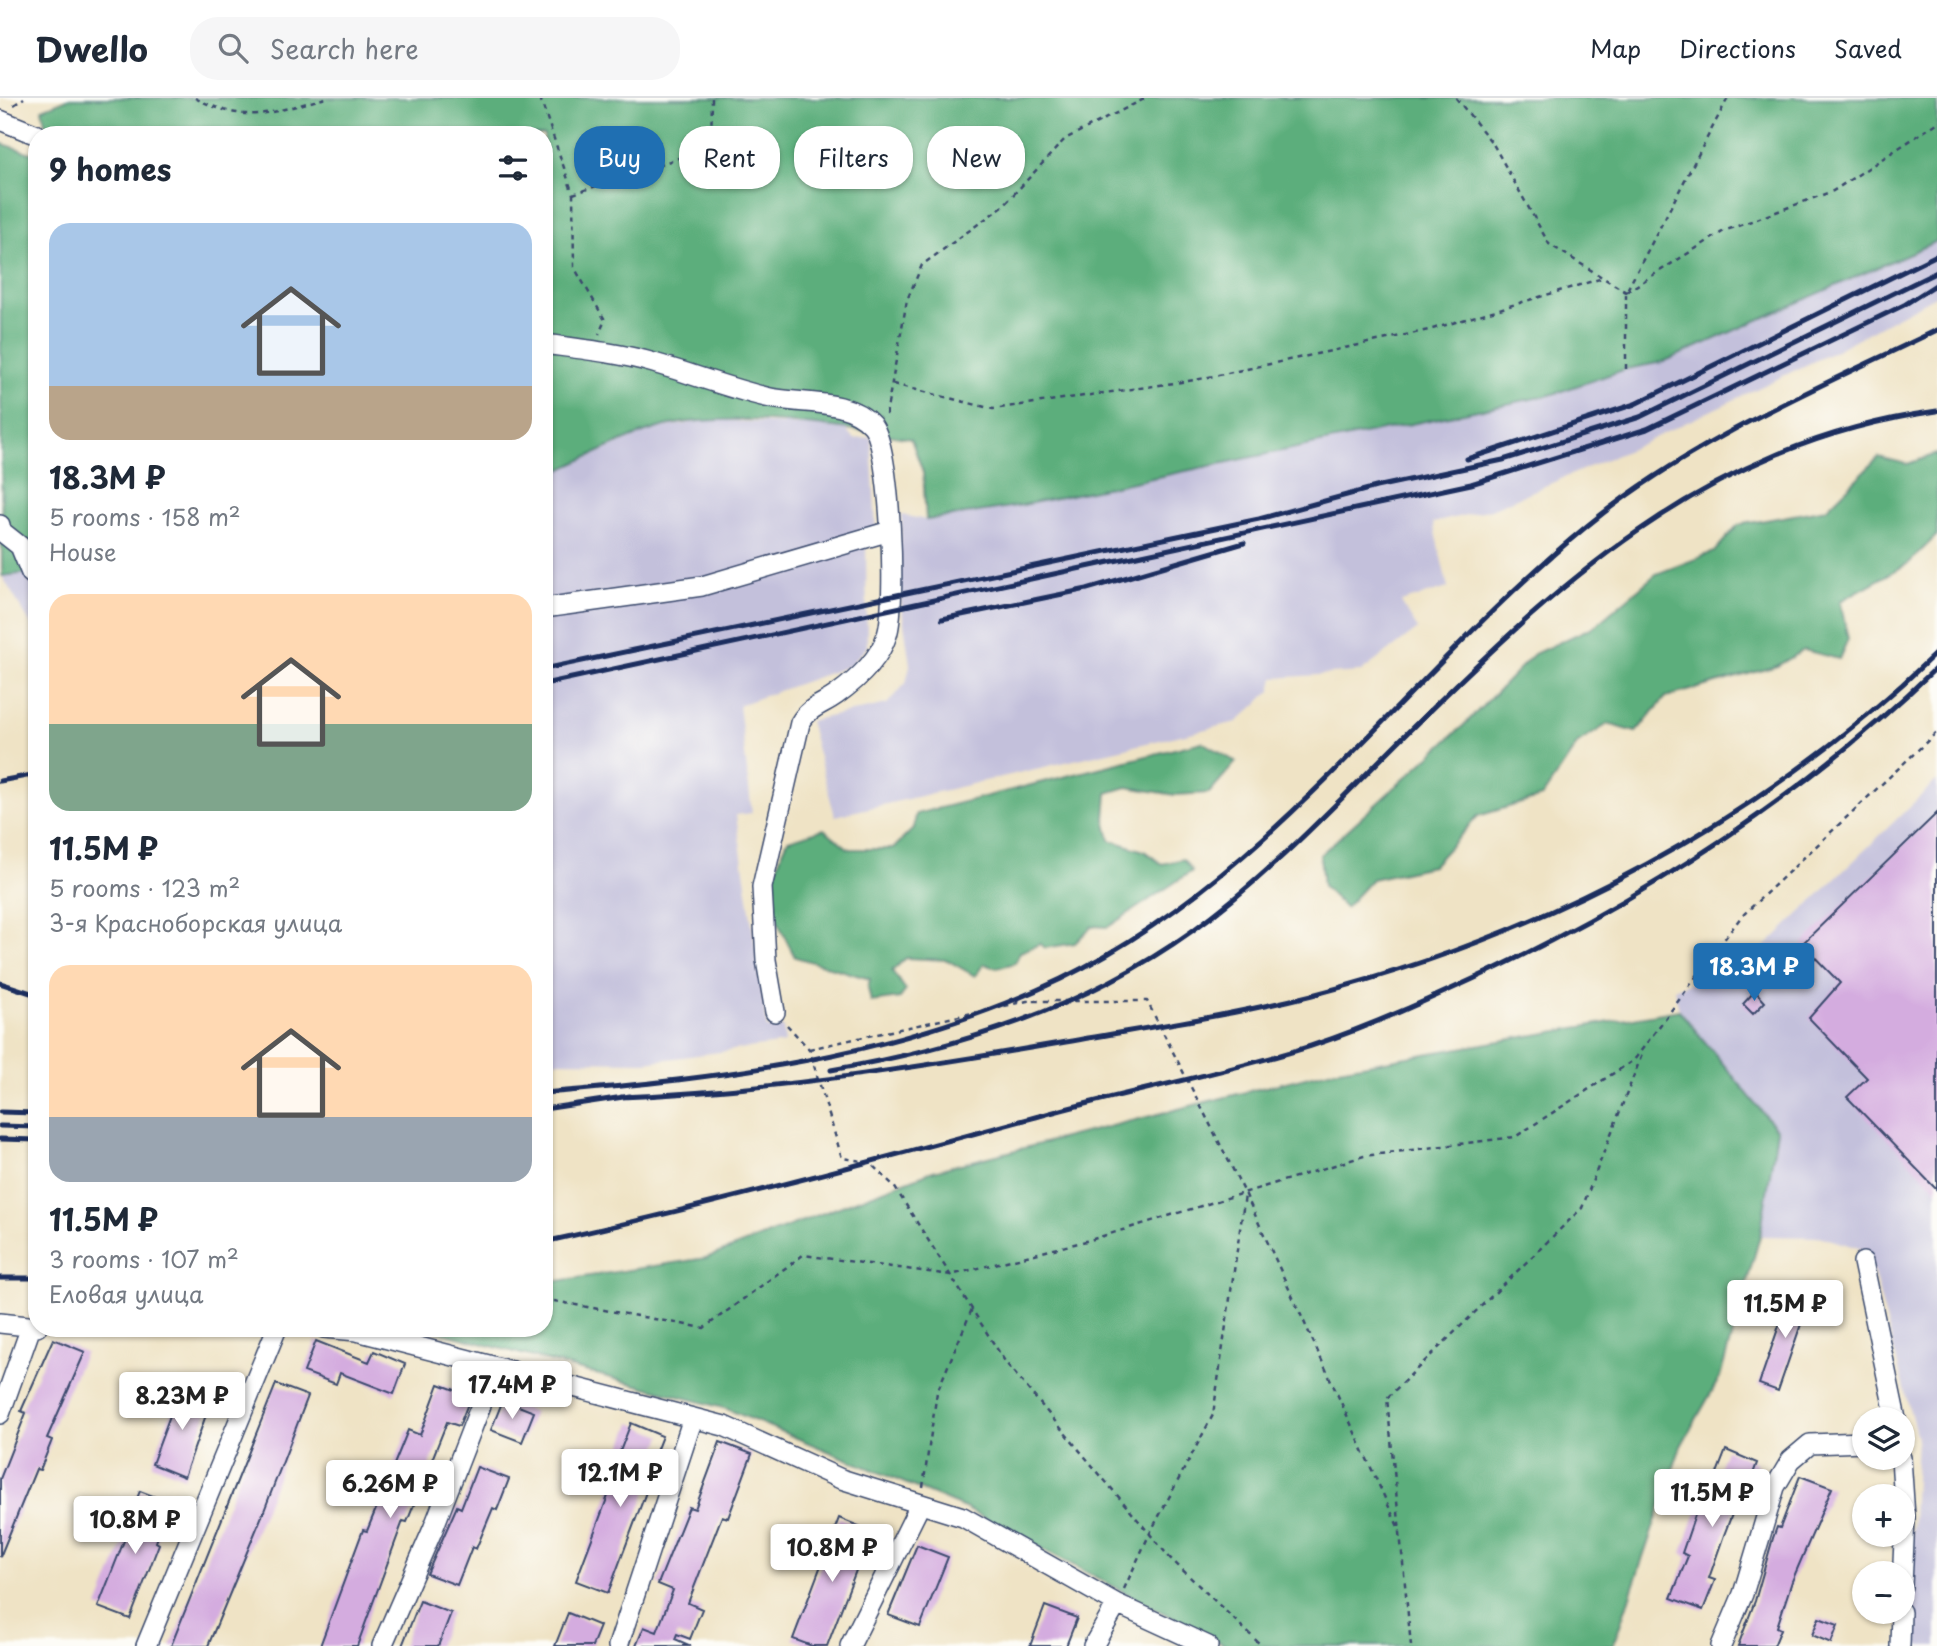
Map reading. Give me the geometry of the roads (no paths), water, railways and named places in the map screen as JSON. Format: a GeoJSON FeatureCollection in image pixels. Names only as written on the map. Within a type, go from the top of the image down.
{"type":"FeatureCollection","features":[{"type":"Feature","properties":{"kind":"street"},"geometry":{"type":"LineString","coordinates":[[0,120],[28,131]]}},
{"type":"Feature","properties":{"kind":"street"},"geometry":{"type":"LineString","coordinates":[[553,345],[651,362],[768,398],[837,407],[860,416],[873,426],[884,454],[890,531],[888,634],[879,653],[862,674],[834,696],[807,710],[800,723],[776,821],[761,908],[775,1012]]}},
{"type":"Feature","properties":{"kind":"street"},"geometry":{"type":"LineString","coordinates":[[0,525],[1,531],[20,546],[28,568]]}},
{"type":"Feature","properties":{"kind":"street"},"geometry":{"type":"LineString","coordinates":[[553,607],[702,586],[890,531]]}},
{"type":"Feature","properties":{"kind":"street"},"geometry":{"type":"LineString","coordinates":[[1863,1262],[1893,1407]]}},
{"type":"Feature","properties":{"kind":"street"},"geometry":{"type":"LineString","coordinates":[[0,1323],[28,1326]]}},
{"type":"Feature","properties":{"kind":"street"},"geometry":{"type":"LineString","coordinates":[[0,1414],[30,1337]]}},
{"type":"Feature","properties":{"kind":"street"},"geometry":{"type":"LineString","coordinates":[[146,1646],[273,1337]]}},
{"type":"Feature","properties":{"kind":"street"},"geometry":{"type":"LineString","coordinates":[[379,1337],[723,1426],[841,1479],[963,1517],[1117,1604],[1208,1646]]}},
{"type":"Feature","properties":{"kind":"street"},"geometry":{"type":"LineString","coordinates":[[382,1646],[433,1529],[495,1369]]}},
{"type":"Feature","properties":{"kind":"street"},"geometry":{"type":"LineString","coordinates":[[618,1646],[693,1419]]}},
{"type":"Feature","properties":{"kind":"street"},"geometry":{"type":"LineString","coordinates":[[1721,1646],[1743,1594],[1775,1488],[1791,1460],[1810,1444],[1852,1442]]}},
{"type":"Feature","properties":{"kind":"street"},"geometry":{"type":"LineString","coordinates":[[1902,1470],[1905,1517],[1903,1561]]}},
{"type":"Feature","properties":{"kind":"street"},"geometry":{"type":"LineString","coordinates":[[850,1646],[920,1505]]}},
{"type":"Feature","properties":{"kind":"street"},"geometry":{"type":"LineString","coordinates":[[1093,1646],[1117,1604]]}},
{"type":"Feature","properties":{"kind":"street"},"geometry":{"type":"LineString","coordinates":[[1900,1646],[1901,1624]]}},
{"type":"Feature","properties":{"kind":"railway"},"geometry":{"type":"LineString","coordinates":[[1467,459],[1635,404],[1937,255]]}},
{"type":"Feature","properties":{"kind":"railway"},"geometry":{"type":"LineString","coordinates":[[553,667],[1259,519],[1376,487],[1503,460],[1640,417],[1937,272]]}},
{"type":"Feature","properties":{"kind":"railway"},"geometry":{"type":"LineString","coordinates":[[553,682],[1471,484],[1647,429],[1904,305],[1937,284]]}},
{"type":"Feature","properties":{"kind":"railway"},"geometry":{"type":"LineString","coordinates":[[553,1092],[743,1071],[872,1046],[999,1006],[1061,979],[1137,936],[1208,885],[1274,829],[1522,583],[1587,526],[1627,496],[1668,468],[1756,418],[1937,330]]}},
{"type":"Feature","properties":{"kind":"railway"},"geometry":{"type":"LineString","coordinates":[[831,1070],[926,1050],[1019,1021],[1065,1003],[1151,958],[1192,931],[1246,888],[1298,842],[1515,630],[1576,578],[1639,530],[1706,489],[1777,454],[1854,428],[1937,411]]}},
{"type":"Feature","properties":{"kind":"railway"},"geometry":{"type":"LineString","coordinates":[[942,619],[1087,589],[1244,543]]}},
{"type":"Feature","properties":{"kind":"railway"},"geometry":{"type":"LineString","coordinates":[[621,1097],[786,1084],[1005,1052],[1249,1009],[1312,995],[1399,970],[1484,940],[1567,904],[1647,864],[1725,819],[1799,768],[1870,713],[1937,652]]}},
{"type":"Feature","properties":{"kind":"railway"},"geometry":{"type":"LineString","coordinates":[[553,1240],[732,1197],[1076,1106],[1245,1065],[1311,1046],[1378,1021],[1549,942],[1668,875],[1781,799],[1835,757],[1937,667]]}},
{"type":"Feature","properties":{"kind":"railway"},"geometry":{"type":"LineString","coordinates":[[0,781],[28,776]]}},
{"type":"Feature","properties":{"kind":"railway"},"geometry":{"type":"LineString","coordinates":[[0,983],[28,992]]}},
{"type":"Feature","properties":{"kind":"railway"},"geometry":{"type":"LineString","coordinates":[[553,1108],[630,1096]]}},
{"type":"Feature","properties":{"kind":"railway"},"geometry":{"type":"LineString","coordinates":[[0,1112],[28,1113]]}},
{"type":"Feature","properties":{"kind":"railway"},"geometry":{"type":"LineString","coordinates":[[0,1126],[28,1127]]}},
{"type":"Feature","properties":{"kind":"railway"},"geometry":{"type":"LineString","coordinates":[[0,1139],[28,1140]]}},
{"type":"Feature","properties":{"kind":"railway"},"geometry":{"type":"LineString","coordinates":[[0,1278],[28,1278]]}}]}
